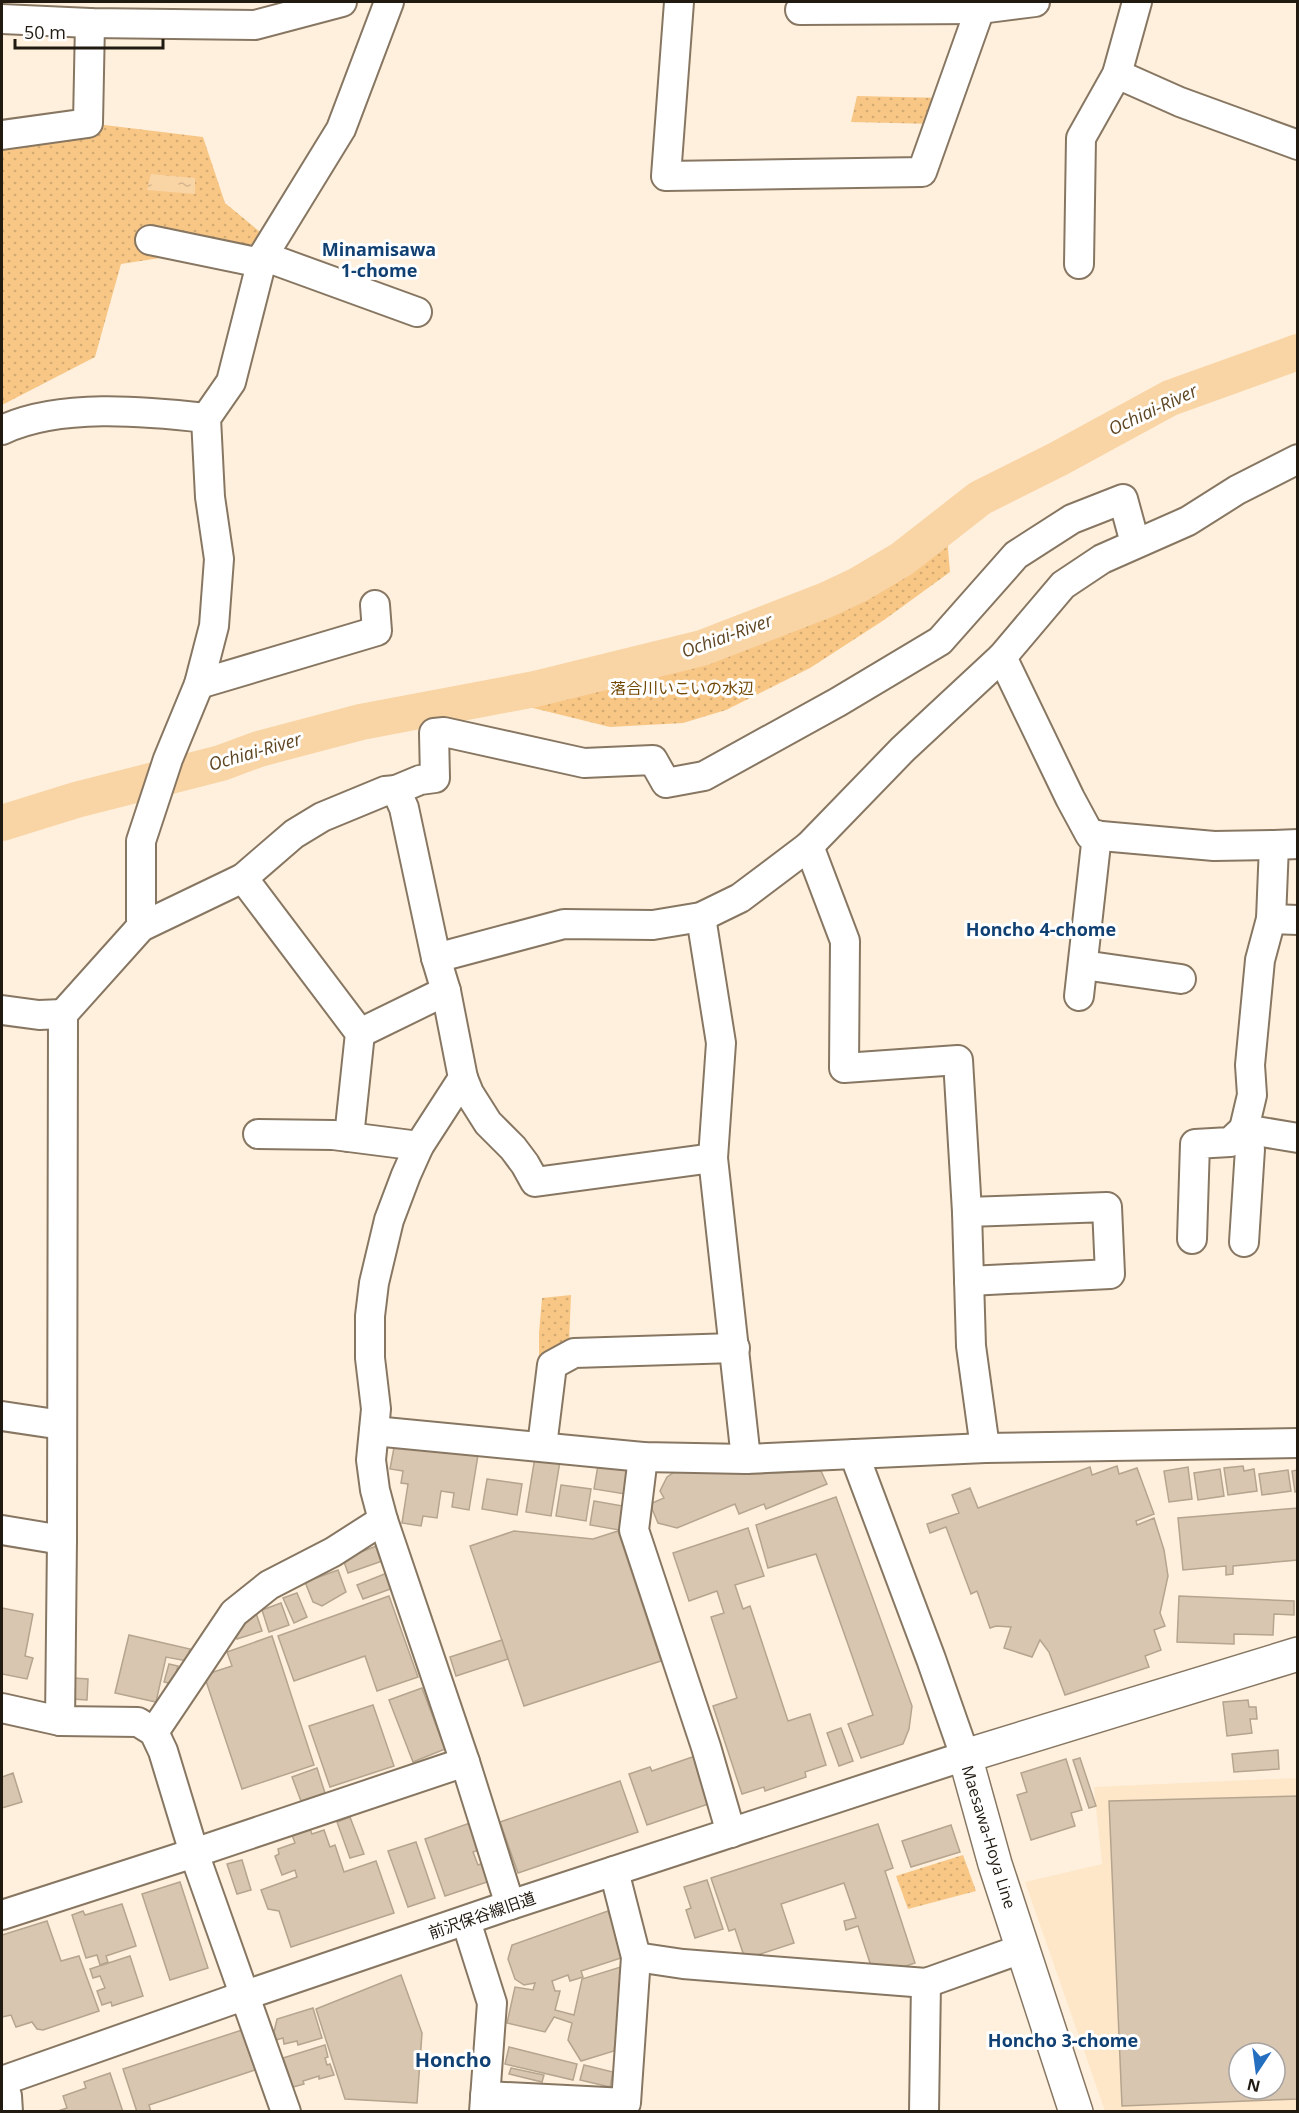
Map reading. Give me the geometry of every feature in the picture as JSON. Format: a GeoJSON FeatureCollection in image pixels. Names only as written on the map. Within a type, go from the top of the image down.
{"type":"FeatureCollection","features":[{"type":"Feature","properties":{"kind":"main road","name":"Maesawa-Hoya Line"},"geometry":{"type":"LineString","coordinates":[[1076,2112],[996,1864],[965,1756],[1298,1654]]}},
{"type":"Feature","properties":{"kind":"street"},"geometry":{"type":"LineString","coordinates":[[2,19],[90,23],[255,25],[342,2]]}},
{"type":"Feature","properties":{"kind":"street"},"geometry":{"type":"LineString","coordinates":[[141,927],[141,841],[168,759],[199,684],[214,626],[219,568],[210,497],[206,418],[231,382],[262,259],[341,129],[389,2]]}},
{"type":"Feature","properties":{"kind":"street"},"geometry":{"type":"LineString","coordinates":[[679,2],[666,176],[922,172],[980,9]]}},
{"type":"Feature","properties":{"kind":"street"},"geometry":{"type":"LineString","coordinates":[[800,10],[980,9],[1030,2]]}},
{"type":"Feature","properties":{"kind":"street"},"geometry":{"type":"LineString","coordinates":[[1079,264],[1081,138],[1117,74],[1137,2]]}},
{"type":"Feature","properties":{"kind":"street"},"geometry":{"type":"LineString","coordinates":[[2,135],[88,123],[90,23]]}},
{"type":"Feature","properties":{"kind":"street"},"geometry":{"type":"LineString","coordinates":[[1117,74],[1180,102],[1298,145]]}},
{"type":"Feature","properties":{"kind":"street"},"geometry":{"type":"LineString","coordinates":[[150,240],[262,259],[417,312]]}},
{"type":"Feature","properties":{"kind":"street"},"geometry":{"type":"LineString","coordinates":[[2,430],[17,423],[52,414],[158,413],[206,418]]}},
{"type":"Feature","properties":{"kind":"street"},"geometry":{"type":"LineString","coordinates":[[436,958],[564,924],[653,925],[701,917],[740,898],[809,846],[903,749],[1002,657],[1063,585],[1102,559],[1188,521],[1237,490],[1298,459]]}},
{"type":"Feature","properties":{"kind":"street"},"geometry":{"type":"LineString","coordinates":[[60,1721],[63,1014],[141,927],[243,878],[294,834],[322,818],[385,791],[396,790],[420,780],[435,778],[434,734],[444,732],[584,763],[653,760],[666,783],[704,776],[838,702],[940,641],[1016,555],[1072,519],[1123,499],[1135,543]]}},
{"type":"Feature","properties":{"kind":"street"},"geometry":{"type":"LineString","coordinates":[[199,684],[377,631],[375,605]]}},
{"type":"Feature","properties":{"kind":"street"},"geometry":{"type":"LineString","coordinates":[[1002,657],[1090,835],[1214,846],[1286,844],[1284,920],[1260,960],[1250,1065],[1252,1095],[1244,1129],[1250,1149],[1244,1242]]}},
{"type":"Feature","properties":{"kind":"street"},"geometry":{"type":"LineString","coordinates":[[396,790],[404,808],[464,1078],[488,1123],[513,1148],[535,1182],[713,1158]]}},
{"type":"Feature","properties":{"kind":"street"},"geometry":{"type":"LineString","coordinates":[[1079,996],[1097,836]]}},
{"type":"Feature","properties":{"kind":"street"},"geometry":{"type":"LineString","coordinates":[[809,846],[845,941],[844,1068],[958,1060],[967,1212],[971,1346],[985,1448]]}},
{"type":"Feature","properties":{"kind":"street"},"geometry":{"type":"LineString","coordinates":[[243,878],[360,1033],[349,1137]]}},
{"type":"Feature","properties":{"kind":"street"},"geometry":{"type":"LineString","coordinates":[[701,917],[721,1043],[713,1158],[746,1459]]}},
{"type":"Feature","properties":{"kind":"street"},"geometry":{"type":"LineString","coordinates":[[1083,965],[1181,979]]}},
{"type":"Feature","properties":{"kind":"street"},"geometry":{"type":"LineString","coordinates":[[360,1033],[446,991]]}},
{"type":"Feature","properties":{"kind":"street"},"geometry":{"type":"LineString","coordinates":[[2,1010],[39,1015],[63,1014]]}},
{"type":"Feature","properties":{"kind":"street"},"geometry":{"type":"LineString","coordinates":[[464,1078],[419,1146],[389,1220],[374,1283],[370,1316],[370,1358],[376,1409],[372,1470],[383,1520],[465,1762],[510,1905]]}},
{"type":"Feature","properties":{"kind":"street"},"geometry":{"type":"LineString","coordinates":[[1244,1129],[1298,1138]]}},
{"type":"Feature","properties":{"kind":"street"},"geometry":{"type":"LineString","coordinates":[[1192,1239],[1195,1144],[1230,1142],[1244,1129]]}},
{"type":"Feature","properties":{"kind":"street"},"geometry":{"type":"LineString","coordinates":[[258,1134],[333,1135],[419,1146]]}},
{"type":"Feature","properties":{"kind":"street"},"geometry":{"type":"LineString","coordinates":[[967,1212],[1107,1207],[1110,1274],[969,1281]]}},
{"type":"Feature","properties":{"kind":"street"},"geometry":{"type":"LineString","coordinates":[[542,1446],[552,1365],[574,1353],[735,1348]]}},
{"type":"Feature","properties":{"kind":"street"},"geometry":{"type":"LineString","coordinates":[[2,1416],[62,1425]]}},
{"type":"Feature","properties":{"kind":"street"},"geometry":{"type":"LineString","coordinates":[[374,1431],[643,1457],[746,1459],[985,1448],[1298,1443]]}},
{"type":"Feature","properties":{"kind":"street"},"geometry":{"type":"LineString","coordinates":[[854,1454],[965,1756]]}},
{"type":"Feature","properties":{"kind":"street"},"geometry":{"type":"LineString","coordinates":[[643,1457],[634,1530],[706,1747],[731,1833]]}},
{"type":"Feature","properties":{"kind":"street"},"geometry":{"type":"LineString","coordinates":[[154,1732],[234,1613],[269,1585],[333,1552],[383,1520]]}},
{"type":"Feature","properties":{"kind":"street"},"geometry":{"type":"LineString","coordinates":[[2,1530],[62,1540]]}},
{"type":"Feature","properties":{"kind":"street"},"geometry":{"type":"LineString","coordinates":[[2,1708],[60,1721],[138,1722],[154,1732],[163,1751],[194,1853],[286,2112]]}},
{"type":"Feature","properties":{"kind":"street","name":"前沢保谷線旧道"},"geometry":{"type":"LineString","coordinates":[[2,2082],[246,1995],[510,1905],[965,1756]]}},
{"type":"Feature","properties":{"kind":"street"},"geometry":{"type":"LineString","coordinates":[[2,1915],[465,1762]]}},
{"type":"Feature","properties":{"kind":"street"},"geometry":{"type":"LineString","coordinates":[[465,1921],[492,2003],[484,2104],[626,2103],[636,1958],[614,1871]]}},
{"type":"Feature","properties":{"kind":"street"},"geometry":{"type":"LineString","coordinates":[[636,1958],[706,1966],[926,1983],[1024,1948]]}},
{"type":"Feature","properties":{"kind":"street"},"geometry":{"type":"LineString","coordinates":[[924,2112],[926,1983]]}},
{"type":"Feature","properties":{"kind":"street"},"geometry":{"type":"LineString","coordinates":[[2,2082],[7,2096],[8,2112]]}},
{"type":"Feature","properties":{"kind":"shaded area"},"geometry":{"type":"Polygon","coordinates":[[[1297,1778],[1297,2111],[1105,2111],[1025,1882],[1102,1864],[1094,1787],[1297,1778]]]}},
{"type":"Feature","properties":{"kind":"green space"},"geometry":{"type":"Polygon","coordinates":[[[857,96],[945,98],[936,124],[851,122],[857,96]]]}},
{"type":"Feature","properties":{"kind":"green space"},"geometry":{"type":"Polygon","coordinates":[[[88,123],[203,137],[225,203],[271,241],[121,264],[95,357],[2,405],[2,136],[88,123]]]}},
{"type":"Feature","properties":{"kind":"green space","name":"落合川いこいの水辺"},"geometry":{"type":"Polygon","coordinates":[[[946,525],[950,572],[884,620],[810,668],[726,710],[683,723],[610,727],[529,707],[525,691],[702,648],[826,600],[902,559],[946,525]]]}},
{"type":"Feature","properties":{"kind":"green space"},"geometry":{"type":"Polygon","coordinates":[[[571,1295],[569,1344],[539,1359],[542,1298],[571,1295]]]}},
{"type":"Feature","properties":{"kind":"green space"},"geometry":{"type":"Polygon","coordinates":[[[963,1855],[976,1891],[908,1909],[896,1876],[963,1855]]]}},
{"type":"Feature","properties":{"kind":"water"},"geometry":{"type":"Polygon","coordinates":[[[151,174],[195,178],[195,194],[147,190],[151,174]]]}},
{"type":"Feature","properties":{"kind":"building"},"geometry":{"type":"Polygon","coordinates":[[[395,1442],[478,1455],[469,1510],[452,1507],[454,1493],[441,1491],[437,1518],[423,1516],[421,1526],[402,1523],[408,1484],[401,1483],[403,1471],[390,1469],[395,1442]]]}},
{"type":"Feature","properties":{"kind":"building"},"geometry":{"type":"Polygon","coordinates":[[[535,1457],[560,1461],[551,1516],[526,1512],[535,1457]]]}},
{"type":"Feature","properties":{"kind":"building"},"geometry":{"type":"Polygon","coordinates":[[[599,1459],[630,1464],[625,1494],[594,1489],[599,1459]]]}},
{"type":"Feature","properties":{"kind":"building"},"geometry":{"type":"Polygon","coordinates":[[[1117,1466],[1119,1474],[1137,1468],[1154,1514],[1136,1521],[1137,1525],[1154,1518],[1164,1550],[1168,1576],[1160,1613],[1165,1626],[1154,1630],[1161,1650],[1145,1656],[1149,1667],[1065,1695],[1049,1652],[1040,1640],[1032,1657],[1004,1648],[1011,1627],[990,1628],[977,1591],[971,1594],[946,1527],[930,1533],[927,1524],[959,1513],[952,1495],[970,1488],[978,1508],[1090,1467],[1092,1475],[1117,1466]]]}},
{"type":"Feature","properties":{"kind":"building"},"geometry":{"type":"Polygon","coordinates":[[[1243,1466],[1244,1471],[1254,1469],[1257,1491],[1228,1495],[1224,1468],[1243,1466]]]}},
{"type":"Feature","properties":{"kind":"building"},"geometry":{"type":"Polygon","coordinates":[[[1188,1467],[1192,1499],[1169,1502],[1164,1471],[1188,1467]]]}},
{"type":"Feature","properties":{"kind":"building"},"geometry":{"type":"Polygon","coordinates":[[[679,1469],[750,1474],[821,1471],[827,1484],[766,1509],[764,1504],[739,1514],[735,1504],[677,1528],[658,1523],[650,1504],[664,1498],[660,1491],[667,1477],[679,1469]]]}},
{"type":"Feature","properties":{"kind":"building"},"geometry":{"type":"Polygon","coordinates":[[[1220,1469],[1224,1496],[1198,1500],[1194,1473],[1220,1469]]]}},
{"type":"Feature","properties":{"kind":"building"},"geometry":{"type":"Polygon","coordinates":[[[1288,1470],[1291,1491],[1262,1495],[1259,1474],[1288,1470]]]}},
{"type":"Feature","properties":{"kind":"building"},"geometry":{"type":"Polygon","coordinates":[[[1298,1470],[1298,1491],[1295,1492],[1292,1471],[1298,1470]]]}},
{"type":"Feature","properties":{"kind":"building"},"geometry":{"type":"Polygon","coordinates":[[[487,1479],[522,1484],[517,1515],[482,1509],[487,1479]]]}},
{"type":"Feature","properties":{"kind":"building"},"geometry":{"type":"Polygon","coordinates":[[[561,1485],[591,1489],[586,1521],[556,1516],[561,1485]]]}},
{"type":"Feature","properties":{"kind":"building"},"geometry":{"type":"Polygon","coordinates":[[[836,1497],[912,1706],[909,1729],[903,1744],[861,1758],[848,1724],[873,1715],[816,1554],[768,1568],[756,1525],[836,1497]]]}},
{"type":"Feature","properties":{"kind":"building"},"geometry":{"type":"Polygon","coordinates":[[[594,1501],[623,1506],[619,1530],[590,1525],[594,1501]]]}},
{"type":"Feature","properties":{"kind":"building"},"geometry":{"type":"Polygon","coordinates":[[[1298,1508],[1298,1560],[1233,1566],[1233,1574],[1226,1575],[1226,1566],[1183,1570],[1178,1518],[1298,1508]]]}},
{"type":"Feature","properties":{"kind":"building"},"geometry":{"type":"Polygon","coordinates":[[[748,1528],[764,1576],[735,1585],[743,1609],[750,1606],[788,1721],[810,1714],[826,1765],[805,1772],[806,1777],[765,1791],[764,1787],[742,1794],[713,1706],[737,1698],[711,1617],[724,1613],[717,1591],[689,1601],[673,1553],[748,1528]]]}},
{"type":"Feature","properties":{"kind":"building"},"geometry":{"type":"Polygon","coordinates":[[[514,1531],[593,1539],[618,1531],[661,1661],[524,1706],[470,1546],[514,1531]]]}},
{"type":"Feature","properties":{"kind":"building"},"geometry":{"type":"Polygon","coordinates":[[[379,1545],[385,1560],[348,1573],[343,1559],[379,1545]]]}},
{"type":"Feature","properties":{"kind":"building"},"geometry":{"type":"Polygon","coordinates":[[[338,1570],[346,1592],[322,1606],[313,1602],[305,1582],[338,1570]]]}},
{"type":"Feature","properties":{"kind":"building"},"geometry":{"type":"Polygon","coordinates":[[[387,1573],[393,1588],[363,1599],[357,1585],[387,1573]]]}},
{"type":"Feature","properties":{"kind":"building"},"geometry":{"type":"Polygon","coordinates":[[[297,1593],[307,1617],[294,1623],[283,1598],[297,1593]]]}},
{"type":"Feature","properties":{"kind":"building"},"geometry":{"type":"Polygon","coordinates":[[[389,1596],[418,1677],[377,1691],[365,1656],[294,1681],[278,1636],[389,1596]]]}},
{"type":"Feature","properties":{"kind":"building"},"geometry":{"type":"Polygon","coordinates":[[[1179,1596],[1294,1601],[1294,1615],[1274,1614],[1273,1635],[1234,1634],[1234,1644],[1177,1642],[1179,1596]]]}},
{"type":"Feature","properties":{"kind":"building"},"geometry":{"type":"Polygon","coordinates":[[[281,1603],[289,1625],[269,1632],[262,1610],[281,1603]]]}},
{"type":"Feature","properties":{"kind":"building"},"geometry":{"type":"Polygon","coordinates":[[[2,1608],[33,1614],[25,1656],[33,1658],[27,1679],[2,1674],[2,1608]]]}},
{"type":"Feature","properties":{"kind":"building"},"geometry":{"type":"Polygon","coordinates":[[[256,1613],[262,1631],[237,1639],[234,1631],[256,1613]]]}},
{"type":"Feature","properties":{"kind":"building"},"geometry":{"type":"Polygon","coordinates":[[[129,1635],[190,1649],[187,1661],[166,1657],[156,1702],[115,1693],[129,1635]]]}},
{"type":"Feature","properties":{"kind":"building"},"geometry":{"type":"Polygon","coordinates":[[[272,1636],[314,1765],[242,1789],[204,1675],[232,1666],[227,1652],[272,1636]]]}},
{"type":"Feature","properties":{"kind":"building"},"geometry":{"type":"Polygon","coordinates":[[[502,1640],[508,1659],[456,1676],[450,1657],[502,1640]]]}},
{"type":"Feature","properties":{"kind":"building"},"geometry":{"type":"Polygon","coordinates":[[[169,1664],[178,1666],[173,1684],[164,1682],[169,1664]]]}},
{"type":"Feature","properties":{"kind":"building"},"geometry":{"type":"Polygon","coordinates":[[[73,1678],[88,1679],[87,1700],[72,1699],[73,1678]]]}},
{"type":"Feature","properties":{"kind":"building"},"geometry":{"type":"Polygon","coordinates":[[[422,1688],[445,1749],[413,1762],[389,1700],[422,1688]]]}},
{"type":"Feature","properties":{"kind":"building"},"geometry":{"type":"Polygon","coordinates":[[[1248,1700],[1249,1707],[1256,1707],[1257,1719],[1250,1719],[1252,1733],[1227,1736],[1223,1702],[1248,1700]]]}},
{"type":"Feature","properties":{"kind":"building"},"geometry":{"type":"Polygon","coordinates":[[[373,1705],[394,1766],[330,1787],[309,1726],[373,1705]]]}},
{"type":"Feature","properties":{"kind":"building"},"geometry":{"type":"Polygon","coordinates":[[[841,1728],[853,1761],[839,1766],[827,1733],[841,1728]]]}},
{"type":"Feature","properties":{"kind":"building"},"geometry":{"type":"Polygon","coordinates":[[[1278,1750],[1279,1769],[1234,1772],[1232,1754],[1278,1750]]]}},
{"type":"Feature","properties":{"kind":"building"},"geometry":{"type":"Polygon","coordinates":[[[701,1754],[717,1801],[647,1825],[629,1774],[650,1767],[652,1771],[701,1754]]]}},
{"type":"Feature","properties":{"kind":"building"},"geometry":{"type":"Polygon","coordinates":[[[1080,1758],[1096,1806],[1089,1808],[1073,1760],[1080,1758]]]}},
{"type":"Feature","properties":{"kind":"building"},"geometry":{"type":"Polygon","coordinates":[[[1066,1759],[1082,1810],[1071,1813],[1075,1826],[1031,1840],[1017,1795],[1027,1792],[1021,1773],[1066,1759]]]}},
{"type":"Feature","properties":{"kind":"building"},"geometry":{"type":"Polygon","coordinates":[[[317,1768],[325,1793],[301,1801],[292,1777],[317,1768]]]}},
{"type":"Feature","properties":{"kind":"building"},"geometry":{"type":"Polygon","coordinates":[[[13,1773],[22,1802],[2,1808],[2,1777],[13,1773]]]}},
{"type":"Feature","properties":{"kind":"building"},"geometry":{"type":"Polygon","coordinates":[[[620,1781],[638,1832],[518,1873],[500,1822],[620,1781]]]}},
{"type":"Feature","properties":{"kind":"building"},"geometry":{"type":"Polygon","coordinates":[[[1298,1796],[1298,2099],[1287,2099],[1287,2041],[1227,2041],[1227,2101],[1248,2101],[1122,2106],[1109,1801],[1298,1796]]]}},
{"type":"Feature","properties":{"kind":"building"},"geometry":{"type":"Polygon","coordinates":[[[350,1817],[364,1854],[350,1858],[337,1822],[350,1817]]]}},
{"type":"Feature","properties":{"kind":"building"},"geometry":{"type":"Polygon","coordinates":[[[470,1823],[479,1850],[473,1852],[478,1865],[483,1863],[490,1881],[445,1896],[425,1839],[470,1823]]]}},
{"type":"Feature","properties":{"kind":"building"},"geometry":{"type":"Polygon","coordinates":[[[878,1824],[893,1868],[885,1871],[915,1963],[897,1969],[871,1966],[858,1926],[846,1930],[844,1921],[856,1918],[844,1883],[781,1904],[794,1943],[745,1959],[735,1929],[729,1931],[711,1878],[878,1824]]]}},
{"type":"Feature","properties":{"kind":"building"},"geometry":{"type":"Polygon","coordinates":[[[951,1825],[960,1852],[911,1867],[902,1841],[951,1825]]]}},
{"type":"Feature","properties":{"kind":"building"},"geometry":{"type":"Polygon","coordinates":[[[310,1829],[312,1834],[324,1830],[330,1847],[335,1845],[344,1872],[376,1861],[394,1913],[291,1947],[279,1911],[268,1909],[261,1890],[297,1877],[295,1870],[282,1875],[275,1856],[279,1854],[278,1849],[295,1843],[292,1835],[310,1829]]]}},
{"type":"Feature","properties":{"kind":"building"},"geometry":{"type":"Polygon","coordinates":[[[416,1842],[435,1898],[408,1907],[388,1851],[416,1842]]]}},
{"type":"Feature","properties":{"kind":"building"},"geometry":{"type":"Polygon","coordinates":[[[242,1860],[251,1890],[237,1894],[227,1864],[242,1860]]]}},
{"type":"Feature","properties":{"kind":"building"},"geometry":{"type":"Polygon","coordinates":[[[707,1880],[723,1929],[695,1938],[686,1910],[691,1908],[684,1887],[707,1880]]]}},
{"type":"Feature","properties":{"kind":"building"},"geometry":{"type":"Polygon","coordinates":[[[180,1882],[208,1968],[170,1980],[142,1894],[180,1882]]]}},
{"type":"Feature","properties":{"kind":"building"},"geometry":{"type":"Polygon","coordinates":[[[122,1904],[136,1946],[106,1956],[108,1962],[100,1965],[97,1955],[86,1958],[72,1915],[83,1911],[85,1915],[122,1904]]]}},
{"type":"Feature","properties":{"kind":"building"},"geometry":{"type":"Polygon","coordinates":[[[608,1911],[624,1957],[581,1971],[583,1977],[570,1981],[568,1975],[552,1981],[555,1991],[560,1991],[555,2010],[574,2015],[582,1979],[627,1965],[614,2051],[581,2061],[568,2040],[572,2023],[554,2017],[545,2032],[507,2023],[515,1987],[533,1990],[535,1983],[524,1985],[515,1979],[508,1959],[512,1945],[608,1911]]]}},
{"type":"Feature","properties":{"kind":"building"},"geometry":{"type":"Polygon","coordinates":[[[47,1921],[61,1961],[79,1956],[99,2011],[43,2030],[37,2029],[32,2022],[16,2027],[11,2015],[2,2017],[2,1935],[47,1921]]]}},
{"type":"Feature","properties":{"kind":"building"},"geometry":{"type":"Polygon","coordinates":[[[130,1956],[143,1996],[112,2006],[111,2002],[102,2005],[97,1991],[105,1988],[100,1976],[93,1978],[90,1969],[130,1956]]]}},
{"type":"Feature","properties":{"kind":"building"},"geometry":{"type":"Polygon","coordinates":[[[401,1975],[422,2033],[417,2103],[345,2099],[316,2009],[401,1975]]]}},
{"type":"Feature","properties":{"kind":"building"},"geometry":{"type":"Polygon","coordinates":[[[313,2008],[322,2038],[298,2045],[297,2041],[284,2044],[283,2038],[276,2040],[274,2032],[277,2019],[313,2008]]]}},
{"type":"Feature","properties":{"kind":"building"},"geometry":{"type":"Polygon","coordinates":[[[242,2030],[255,2070],[149,2105],[151,2112],[137,2112],[123,2069],[242,2030]]]}},
{"type":"Feature","properties":{"kind":"building"},"geometry":{"type":"Polygon","coordinates":[[[325,2045],[327,2065],[330,2064],[334,2075],[319,2079],[319,2076],[293,2087],[283,2058],[325,2045]]]}},
{"type":"Feature","properties":{"kind":"building"},"geometry":{"type":"Polygon","coordinates":[[[509,2047],[577,2064],[573,2080],[505,2064],[509,2047]]]}},
{"type":"Feature","properties":{"kind":"building"},"geometry":{"type":"Polygon","coordinates":[[[584,2065],[613,2072],[610,2087],[580,2080],[584,2065]]]}},
{"type":"Feature","properties":{"kind":"building"},"geometry":{"type":"Polygon","coordinates":[[[511,2068],[544,2075],[542,2082],[509,2074],[511,2068]]]}},
{"type":"Feature","properties":{"kind":"building"},"geometry":{"type":"Polygon","coordinates":[[[110,2073],[123,2112],[55,2112],[67,2108],[63,2096],[86,2088],[84,2082],[110,2073]]]}},
{"type":"Feature","properties":{"kind":"waterway","name":"Ochiai-River"},"geometry":{"type":"LineString","coordinates":[[2,823],[76,800],[221,763],[259,749],[361,722],[535,689],[702,648],[826,600],[858,585],[902,559],[980,498],[1058,459],[1170,398],[1298,352]]}},
{"type":"Feature","properties":{"kind":"district","name":"Minamisawa 1-chome"},"geometry":{"type":"Point","coordinates":[379,260]}},
{"type":"Feature","properties":{"kind":"district","name":"Honcho 4-chome"},"geometry":{"type":"Point","coordinates":[1041,930]}},
{"type":"Feature","properties":{"kind":"district","name":"Honcho 3-chome"},"geometry":{"type":"Point","coordinates":[1063,2041]}},
{"type":"Feature","properties":{"kind":"district","name":"Honcho"},"geometry":{"type":"Point","coordinates":[453,2060]}}]}
